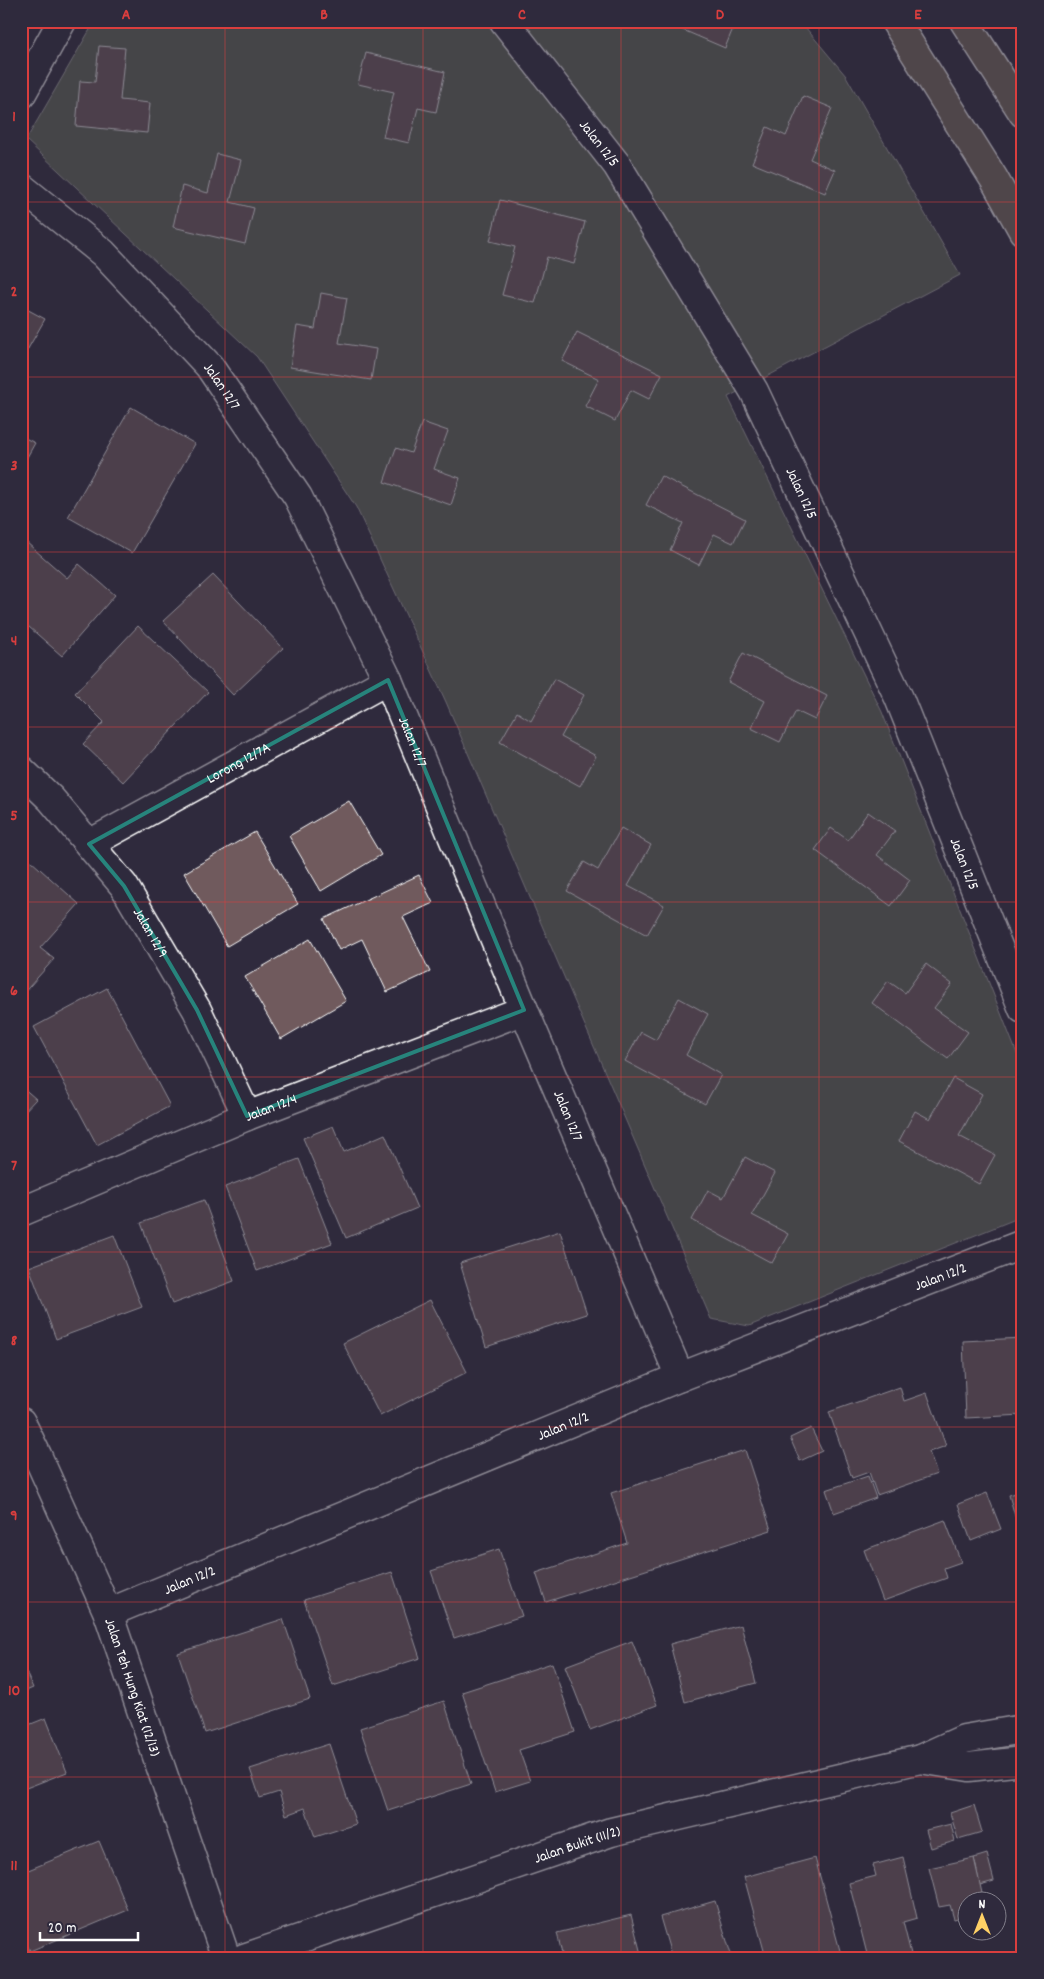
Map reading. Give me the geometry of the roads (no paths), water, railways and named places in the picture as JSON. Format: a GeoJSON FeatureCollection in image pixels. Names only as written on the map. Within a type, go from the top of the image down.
{"type":"FeatureCollection","features":[{"type":"Feature","properties":{"kind":"main road"},"geometry":{"type":"LineString","coordinates":[[895,21],[994,179],[1023,231]]}},
{"type":"Feature","properties":{"kind":"main road"},"geometry":{"type":"LineString","coordinates":[[964,21],[1023,113]]}},
{"type":"Feature","properties":{"kind":"street"},"geometry":{"type":"LineString","coordinates":[[21,95],[62,21]]}},
{"type":"Feature","properties":{"kind":"street","name":"Jalan 12/5"},"geometry":{"type":"LineString","coordinates":[[504,21],[617,165],[754,391],[899,698],[1023,1009]]}},
{"type":"Feature","properties":{"kind":"street","name":"Jalan 12/7"},"geometry":{"type":"LineString","coordinates":[[21,187],[103,253],[209,366],[298,497],[388,680],[524,1010],[680,1377]]}},
{"type":"Feature","properties":{"kind":"street","name":"Lorong 12/7A"},"geometry":{"type":"LineString","coordinates":[[89,844],[388,680]]}},
{"type":"Feature","properties":{"kind":"street","name":"Jalan 12/9"},"geometry":{"type":"LineString","coordinates":[[21,770],[51,799],[124,886],[196,1010],[247,1116]]}},
{"type":"Feature","properties":{"kind":"street","name":"Jalan 12/4"},"geometry":{"type":"LineString","coordinates":[[21,1212],[247,1116],[524,1010]]}},
{"type":"Feature","properties":{"kind":"street","name":"Jalan 12/2"},"geometry":{"type":"LineString","coordinates":[[108,1613],[680,1377],[1023,1244]]}},
{"type":"Feature","properties":{"kind":"street","name":"Jalan Teh Hung Kiat (12/13)"},"geometry":{"type":"LineString","coordinates":[[21,1422],[29,1458],[108,1613],[226,1958]]}},
{"type":"Feature","properties":{"kind":"street","name":"Jalan Bukit (11/2)"},"geometry":{"type":"LineString","coordinates":[[244,1958],[611,1832],[920,1759],[964,1739],[1023,1729]]}},
{"type":"Feature","properties":{"kind":"street","name":"Jalan Bukit (11/2)"},"geometry":{"type":"LineString","coordinates":[[920,1759],[969,1767],[1023,1760]]}}]}
